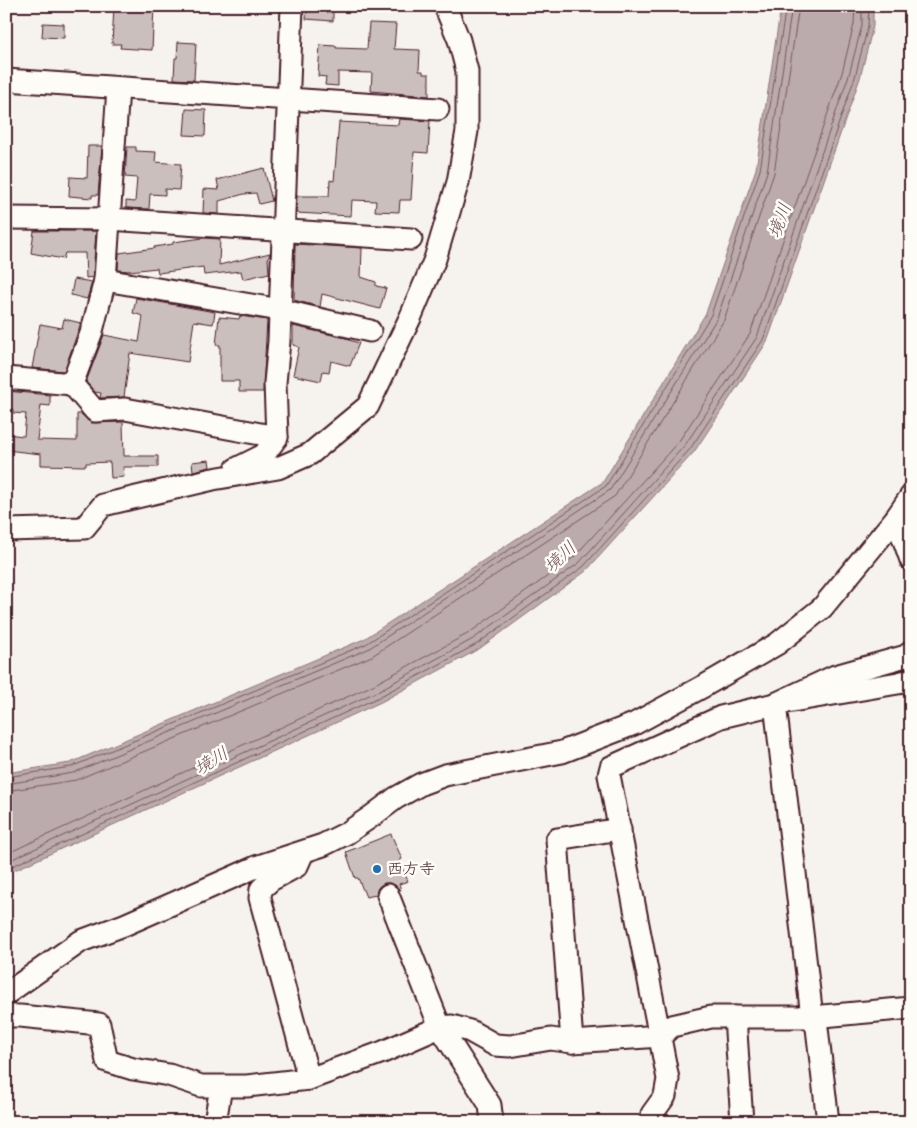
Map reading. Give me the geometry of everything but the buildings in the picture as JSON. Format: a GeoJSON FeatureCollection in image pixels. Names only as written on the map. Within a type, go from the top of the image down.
{"type":"FeatureCollection","features":[{"type":"Feature","properties":{"kind":"street"},"geometry":{"type":"LineString","coordinates":[[213,479],[264,455],[277,437],[275,383],[280,310],[292,6]]}},
{"type":"Feature","properties":{"kind":"street"},"geometry":{"type":"LineString","coordinates":[[6,530],[84,528],[103,505],[213,479],[278,468],[310,454],[368,406],[411,316],[435,259],[458,182],[467,131],[467,71],[459,40],[445,6]]}},
{"type":"Feature","properties":{"kind":"street"},"geometry":{"type":"LineString","coordinates":[[6,80],[438,109]]}},
{"type":"Feature","properties":{"kind":"street"},"geometry":{"type":"LineString","coordinates":[[72,384],[92,331],[105,280],[118,88]]}},
{"type":"Feature","properties":{"kind":"street"},"geometry":{"type":"LineString","coordinates":[[6,218],[109,219],[411,239]]}},
{"type":"Feature","properties":{"kind":"street"},"geometry":{"type":"LineString","coordinates":[[105,280],[280,310],[370,331]]}},
{"type":"Feature","properties":{"kind":"street"},"geometry":{"type":"LineString","coordinates":[[6,378],[72,384],[95,411],[124,410],[277,437]]}},
{"type":"Feature","properties":{"kind":"street"},"geometry":{"type":"LineString","coordinates":[[6,994],[81,941],[124,925],[256,867],[323,845],[347,833],[396,798],[421,784],[445,775],[562,752],[634,724],[704,686],[778,644],[822,608],[896,518],[911,496]]}},
{"type":"Feature","properties":{"kind":"street"},"geometry":{"type":"LineString","coordinates":[[896,518],[911,560]]}},
{"type":"Feature","properties":{"kind":"street"},"geometry":{"type":"LineString","coordinates":[[775,704],[835,676],[906,656],[911,652]]}},
{"type":"Feature","properties":{"kind":"street"},"geometry":{"type":"LineString","coordinates":[[650,1122],[652,1114],[665,1096],[668,1079],[609,775],[610,767],[722,717],[775,704],[911,680]]}},
{"type":"Feature","properties":{"kind":"street"},"geometry":{"type":"LineString","coordinates":[[775,704],[812,1017],[817,1028],[828,1122]]}},
{"type":"Feature","properties":{"kind":"street"},"geometry":{"type":"LineString","coordinates":[[572,1042],[557,839],[620,829]]}},
{"type":"Feature","properties":{"kind":"street"},"geometry":{"type":"LineString","coordinates":[[302,852],[297,866],[261,888],[260,898],[309,1079]]}},
{"type":"Feature","properties":{"kind":"street"},"geometry":{"type":"LineString","coordinates":[[388,895],[440,1027],[490,1105],[492,1122]]}},
{"type":"Feature","properties":{"kind":"street"},"geometry":{"type":"LineString","coordinates":[[6,1016],[99,1024],[107,1061],[133,1069],[169,1075],[201,1086],[221,1087],[309,1079],[383,1052],[440,1027],[452,1026],[470,1031],[495,1045],[510,1046],[551,1039],[572,1042],[661,1036],[672,1026],[710,1017],[812,1017],[911,1008]]}},
{"type":"Feature","properties":{"kind":"street"},"geometry":{"type":"LineString","coordinates":[[735,1017],[742,1122]]}},
{"type":"Feature","properties":{"kind":"street"},"geometry":{"type":"LineString","coordinates":[[215,1122],[221,1087]]}},
{"type":"Feature","properties":{"kind":"water","name":"境川"},"geometry":{"type":"Polygon","coordinates":[[[781,6],[873,6],[873,26],[860,78],[767,342],[694,452],[586,571],[479,649],[381,702],[6,874],[6,773],[70,763],[364,639],[603,482],[706,313],[756,169],[781,6]]]}},
{"type":"Feature","properties":{"kind":"place","name":"西方寺"},"geometry":{"type":"Point","coordinates":[377,869]}}]}
